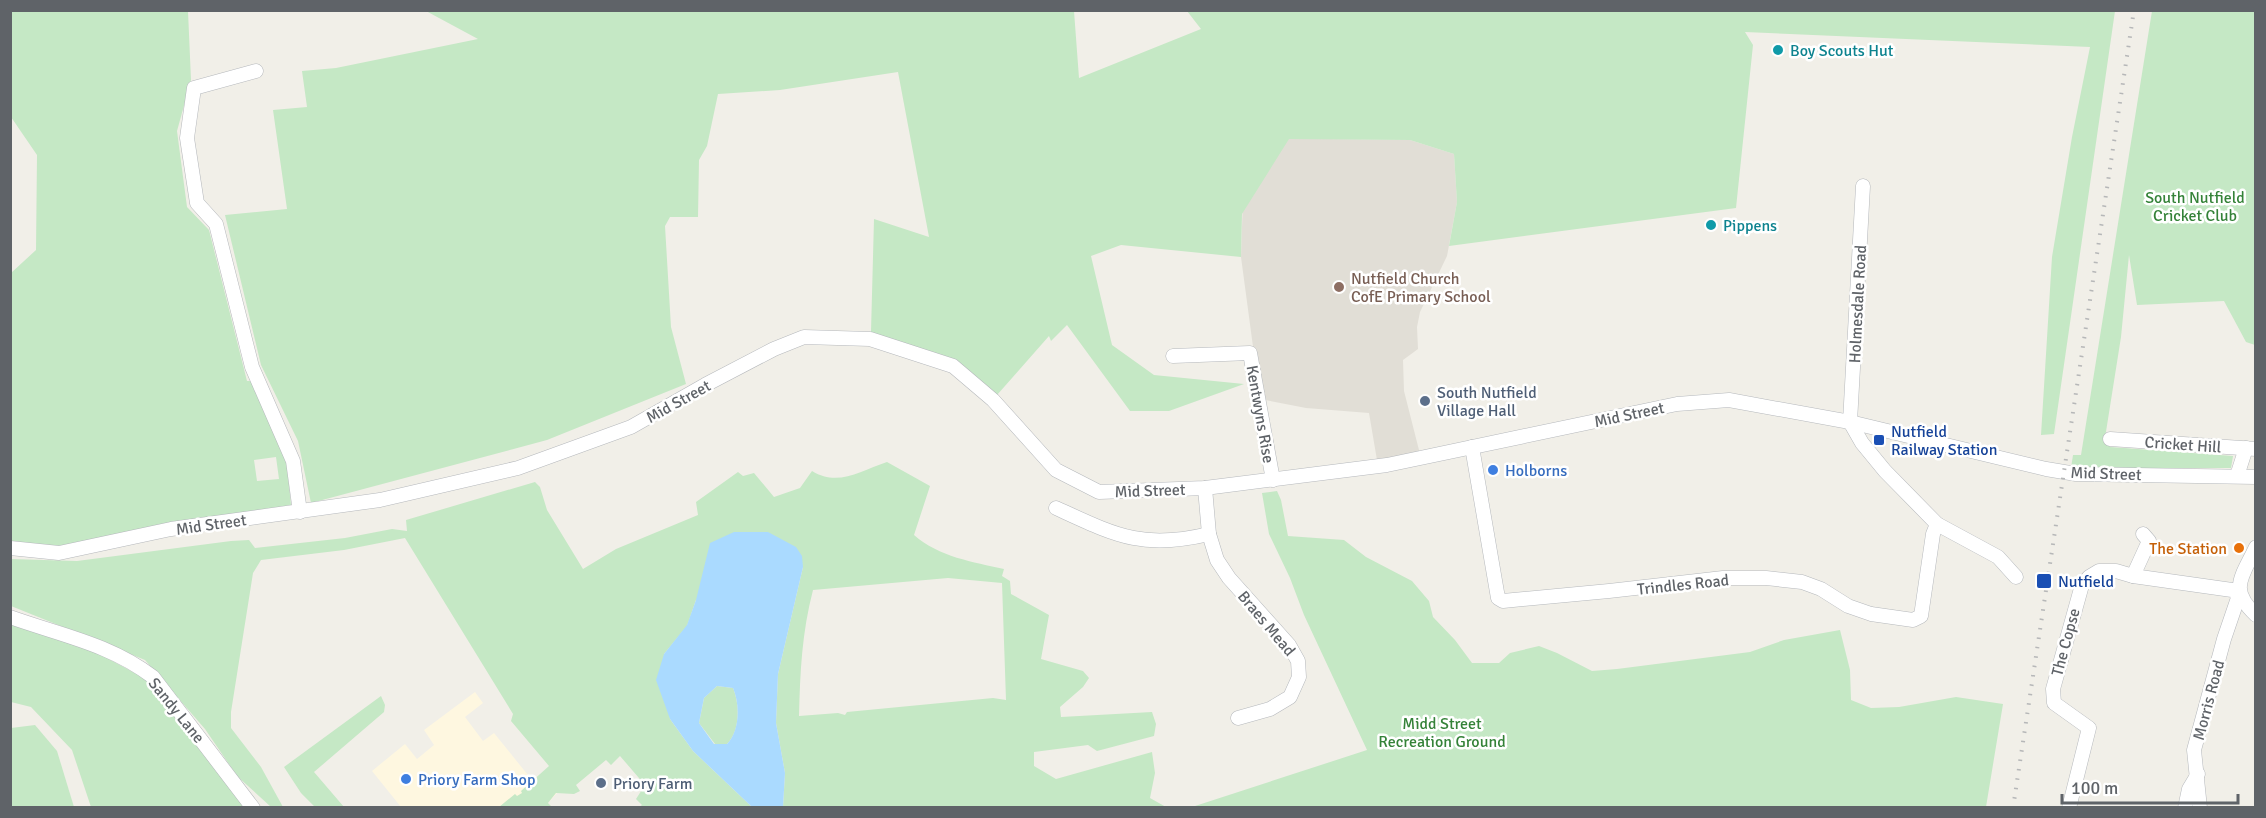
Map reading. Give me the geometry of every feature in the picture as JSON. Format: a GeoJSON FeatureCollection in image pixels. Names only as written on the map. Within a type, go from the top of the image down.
{"type":"FeatureCollection","features":[{"type":"Feature","properties":{"kind":"street"},"geometry":{"type":"LineString","coordinates":[[256,71],[194,88],[187,138],[197,203],[216,224],[252,367],[293,461],[300,512]]}},
{"type":"Feature","properties":{"kind":"street","name":"Holmesdale Road"},"geometry":{"type":"LineString","coordinates":[[1850,422],[1863,186]]}},
{"type":"Feature","properties":{"kind":"street","name":"Mid Street"},"geometry":{"type":"LineString","coordinates":[[10,548],[59,553],[171,530],[380,500],[518,468],[631,427],[705,385],[804,337],[870,339],[953,366],[993,400],[1056,470],[1099,492],[1204,488],[1387,465],[1677,404],[1729,400],[1850,422],[2046,469],[2076,474],[2256,477]]}},
{"type":"Feature","properties":{"kind":"street","name":"Kentwyns Rise"},"geometry":{"type":"LineString","coordinates":[[1173,356],[1250,353],[1273,480]]}},
{"type":"Feature","properties":{"kind":"street"},"geometry":{"type":"LineString","coordinates":[[1850,422],[1862,443],[1885,471],[1937,524],[1998,557],[2016,577]]}},
{"type":"Feature","properties":{"kind":"street","name":"Cricket Hill"},"geometry":{"type":"LineString","coordinates":[[2110,439],[2251,449]]}},
{"type":"Feature","properties":{"kind":"street","name":"Trindles Road"},"geometry":{"type":"LineString","coordinates":[[1472,447],[1498,598],[1503,601],[1723,578],[1766,578],[1802,582],[1821,588],[1848,606],[1871,614],[1913,620],[1921,616],[1933,534],[1937,524]]}},
{"type":"Feature","properties":{"kind":"street"},"geometry":{"type":"LineString","coordinates":[[2237,476],[2251,449]]}},
{"type":"Feature","properties":{"kind":"street","name":"Braes Mead"},"geometry":{"type":"LineString","coordinates":[[1204,488],[1213,553],[1229,578],[1289,645],[1298,661],[1299,677],[1290,698],[1270,709],[1238,718]]}},
{"type":"Feature","properties":{"kind":"street"},"geometry":{"type":"LineString","coordinates":[[1056,508],[1106,530],[1138,540],[1175,541],[1209,534]]}},
{"type":"Feature","properties":{"kind":"street"},"geometry":{"type":"LineString","coordinates":[[2143,534],[2149,541],[2133,576],[2232,590],[2256,615]]}},
{"type":"Feature","properties":{"kind":"street","name":"Morris Road"},"geometry":{"type":"LineString","coordinates":[[2200,807],[2194,750],[2224,639],[2239,595],[2242,577],[2256,547]]}},
{"type":"Feature","properties":{"kind":"street","name":"The Copse"},"geometry":{"type":"LineString","coordinates":[[2069,807],[2089,728],[2059,706],[2052,696],[2074,608],[2082,585],[2099,571],[2116,571],[2133,576]]}},
{"type":"Feature","properties":{"kind":"street","name":"Sandy Lane"},"geometry":{"type":"LineString","coordinates":[[10,617],[93,643],[134,663],[153,677],[253,807]]}},
{"type":"Feature","properties":{"kind":"street"},"geometry":{"type":"LineString","coordinates":[[2185,807],[2189,789],[2198,774]]}},
{"type":"Feature","properties":{"kind":"shaded area","name":"Nutfield Church CofE Primary School"},"geometry":{"type":"Polygon","coordinates":[[[1245,138],[1410,140],[1454,154],[1457,202],[1447,256],[1420,312],[1417,327],[1418,349],[1403,360],[1404,391],[1421,458],[1378,466],[1369,413],[1306,408],[1260,399],[1241,257],[1245,138]]]}},
{"type":"Feature","properties":{"kind":"shaded area"},"geometry":{"type":"Polygon","coordinates":[[[475,692],[483,703],[465,717],[483,741],[494,733],[532,780],[539,775],[557,793],[548,803],[552,807],[401,807],[372,771],[405,744],[417,759],[434,745],[424,730],[475,692]]]}},
{"type":"Feature","properties":{"kind":"green space"},"geometry":{"type":"Polygon","coordinates":[[[11,11],[188,11],[191,80],[177,131],[187,207],[209,230],[247,381],[254,381],[286,453],[291,505],[52,548],[11,543],[11,273],[36,250],[37,155],[11,117],[11,11]],[[276,457],[254,460],[257,481],[279,479],[276,457]]]}},
{"type":"Feature","properties":{"kind":"green space"},"geometry":{"type":"Polygon","coordinates":[[[426,11],[1074,11],[1079,78],[1201,29],[1187,11],[2115,11],[2054,434],[2041,435],[2052,257],[2090,47],[1745,32],[1753,45],[1736,208],[1449,246],[1457,202],[1454,154],[1410,140],[1289,139],[1242,214],[1241,257],[1121,245],[1091,256],[1112,345],[1154,375],[1244,384],[1169,411],[1130,411],[1067,325],[1051,341],[1049,336],[997,395],[871,332],[874,219],[929,237],[898,72],[780,90],[718,94],[707,146],[699,160],[698,217],[670,217],[665,226],[671,327],[686,384],[547,440],[311,503],[298,441],[261,365],[225,215],[287,209],[273,110],[307,107],[302,71],[336,68],[478,39],[426,11]]]}},
{"type":"Feature","properties":{"kind":"green space","name":"South Nutfield Cricket Club"},"geometry":{"type":"Polygon","coordinates":[[[2152,11],[2255,11],[2255,345],[2246,342],[2224,301],[2137,305],[2129,255],[2121,337],[2105,438],[2110,447],[2233,456],[2231,468],[2071,468],[2073,455],[2081,455],[2152,11]]]}},
{"type":"Feature","properties":{"kind":"green space"},"geometry":{"type":"Polygon","coordinates":[[[887,462],[930,486],[914,535],[945,554],[1004,569],[1002,576],[1010,581],[1011,594],[1049,615],[1041,659],[1083,671],[1089,678],[1083,687],[1060,707],[1061,717],[1152,712],[1156,724],[1154,736],[1097,751],[1088,745],[1034,752],[1034,766],[1056,779],[1152,752],[1155,773],[1150,798],[1166,807],[783,807],[785,773],[776,723],[778,674],[803,567],[696,600],[687,626],[664,654],[670,719],[693,751],[752,807],[639,807],[642,805],[636,799],[645,785],[620,756],[611,765],[606,760],[576,785],[580,791],[574,794],[556,793],[548,803],[552,807],[499,807],[515,794],[517,796],[522,793],[521,791],[549,766],[511,721],[513,714],[405,538],[344,550],[261,560],[253,573],[231,712],[231,728],[261,767],[283,807],[271,807],[237,776],[205,729],[145,660],[11,606],[10,559],[77,561],[231,541],[249,540],[255,548],[345,538],[392,529],[407,531],[406,520],[535,482],[540,487],[547,510],[583,569],[616,549],[698,515],[696,502],[738,472],[743,476],[754,473],[774,497],[800,488],[812,471],[822,476],[840,478],[887,462]],[[948,578],[813,590],[802,652],[799,716],[838,713],[845,715],[847,712],[993,698],[1006,700],[1002,583],[948,578]]]}},
{"type":"Feature","properties":{"kind":"green space","name":"Midd Street Recreation Ground"},"geometry":{"type":"Polygon","coordinates":[[[1277,491],[1288,536],[1344,540],[1366,557],[1412,581],[1429,601],[1433,617],[1455,640],[1472,663],[1499,663],[1510,653],[1539,646],[1592,671],[1617,669],[1750,652],[1784,640],[1840,630],[1850,670],[1851,700],[1871,708],[1899,707],[1956,697],[2003,704],[1986,807],[1192,807],[1367,750],[1269,534],[1262,493],[1277,491]]]}},
{"type":"Feature","properties":{"kind":"green space"},"geometry":{"type":"Polygon","coordinates":[[[10,623],[92,650],[146,679],[177,714],[247,807],[91,807],[72,750],[31,707],[11,702],[10,623]]]}},
{"type":"Feature","properties":{"kind":"green space"},"geometry":{"type":"Polygon","coordinates":[[[717,686],[733,688],[737,702],[738,718],[727,744],[715,744],[699,723],[704,698],[717,686]]]}},
{"type":"Feature","properties":{"kind":"green space"},"geometry":{"type":"Polygon","coordinates":[[[381,696],[385,705],[384,712],[314,772],[344,807],[315,807],[301,793],[284,767],[381,696]]]}},
{"type":"Feature","properties":{"kind":"green space"},"geometry":{"type":"Polygon","coordinates":[[[35,725],[57,751],[74,807],[11,807],[11,728],[35,725]]]}},
{"type":"Feature","properties":{"kind":"water"},"geometry":{"type":"Polygon","coordinates":[[[734,532],[768,532],[796,547],[802,556],[803,567],[778,674],[776,723],[785,773],[783,807],[752,807],[693,751],[670,719],[656,680],[664,654],[687,625],[696,600],[710,543],[734,532]],[[717,686],[704,698],[699,723],[714,744],[727,744],[734,732],[738,709],[733,688],[717,686]]]}},
{"type":"Feature","properties":{"kind":"railway"},"geometry":{"type":"LineString","coordinates":[[2013,808],[2134,10]]}},
{"type":"Feature","properties":{"kind":"place","name":"Boy Scouts Hut"},"geometry":{"type":"Point","coordinates":[1778,50]}},
{"type":"Feature","properties":{"kind":"place","name":"Pippens"},"geometry":{"type":"Point","coordinates":[1711,225]}},
{"type":"Feature","properties":{"kind":"place","name":"Nutfield Church CofE Primary School"},"geometry":{"type":"Point","coordinates":[1339,287]}},
{"type":"Feature","properties":{"kind":"place","name":"South Nutfield Village Hall"},"geometry":{"type":"Point","coordinates":[1425,401]}},
{"type":"Feature","properties":{"kind":"place","name":"Nutfield Railway Station"},"geometry":{"type":"Point","coordinates":[1879,440]}},
{"type":"Feature","properties":{"kind":"place","name":"Holborns"},"geometry":{"type":"Point","coordinates":[1493,470]}},
{"type":"Feature","properties":{"kind":"place","name":"The Station"},"geometry":{"type":"Point","coordinates":[2239,548]}},
{"type":"Feature","properties":{"kind":"place","name":"Nutfield"},"geometry":{"type":"Point","coordinates":[2044,581]}},
{"type":"Feature","properties":{"kind":"place","name":"Priory Farm Shop"},"geometry":{"type":"Point","coordinates":[406,779]}},
{"type":"Feature","properties":{"kind":"place","name":"Priory Farm"},"geometry":{"type":"Point","coordinates":[601,783]}}]}
